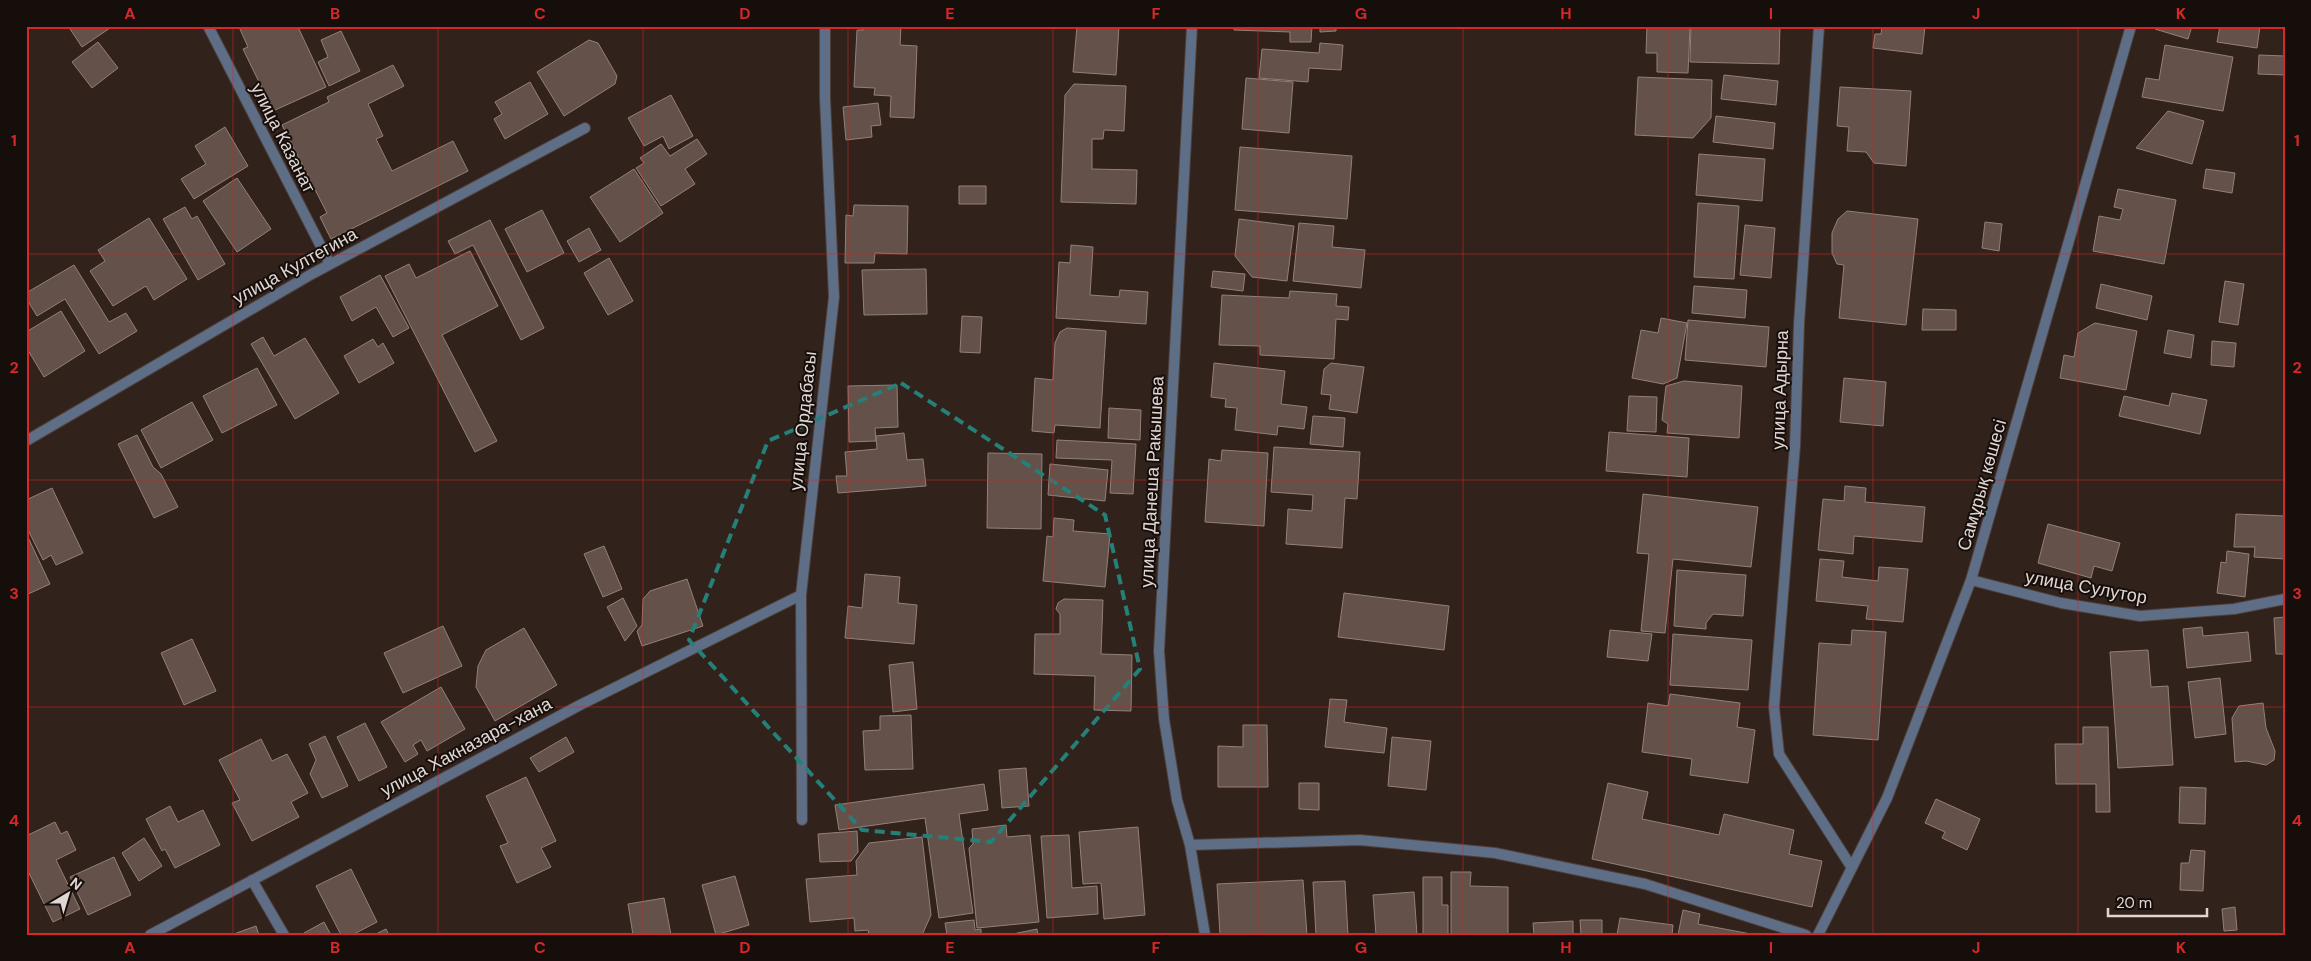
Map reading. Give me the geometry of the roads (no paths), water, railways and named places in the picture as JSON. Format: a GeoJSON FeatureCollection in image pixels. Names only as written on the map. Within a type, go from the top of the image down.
{"type":"FeatureCollection","features":[{"type":"Feature","properties":{"kind":"street","name":"улица Казанат"},"geometry":{"type":"LineString","coordinates":[[208,26],[330,264]]}},
{"type":"Feature","properties":{"kind":"street","name":"улица Ордабасы"},"geometry":{"type":"LineString","coordinates":[[802,820],[801,595],[834,297],[825,99],[825,26]]}},
{"type":"Feature","properties":{"kind":"street","name":"улица Данеша Ракышева"},"geometry":{"type":"LineString","coordinates":[[1192,26],[1159,650],[1164,719],[1177,800],[1190,845],[1205,935]]}},
{"type":"Feature","properties":{"kind":"street","name":"улица Адырна"},"geometry":{"type":"LineString","coordinates":[[1819,26],[1799,324],[1795,446],[1774,707],[1779,754],[1852,868]]}},
{"type":"Feature","properties":{"kind":"street","name":"Самұрық көшесі"},"geometry":{"type":"LineString","coordinates":[[1818,935],[1887,798],[1971,580],[2131,26]]}},
{"type":"Feature","properties":{"kind":"street","name":"улица Култегина"},"geometry":{"type":"LineString","coordinates":[[26,442],[330,264],[585,128]]}},
{"type":"Feature","properties":{"kind":"street","name":"улица Сулутор"},"geometry":{"type":"LineString","coordinates":[[1971,580],[2061,602],[2140,616],[2234,609],[2285,599]]}},
{"type":"Feature","properties":{"kind":"street","name":"улица Хакназара-хана"},"geometry":{"type":"LineString","coordinates":[[150,935],[580,705],[801,595]]}},
{"type":"Feature","properties":{"kind":"street"},"geometry":{"type":"LineString","coordinates":[[1190,845],[1360,840],[1495,853],[1645,884],[1806,935]]}},
{"type":"Feature","properties":{"kind":"street"},"geometry":{"type":"LineString","coordinates":[[252,880],[284,935]]}}]}
